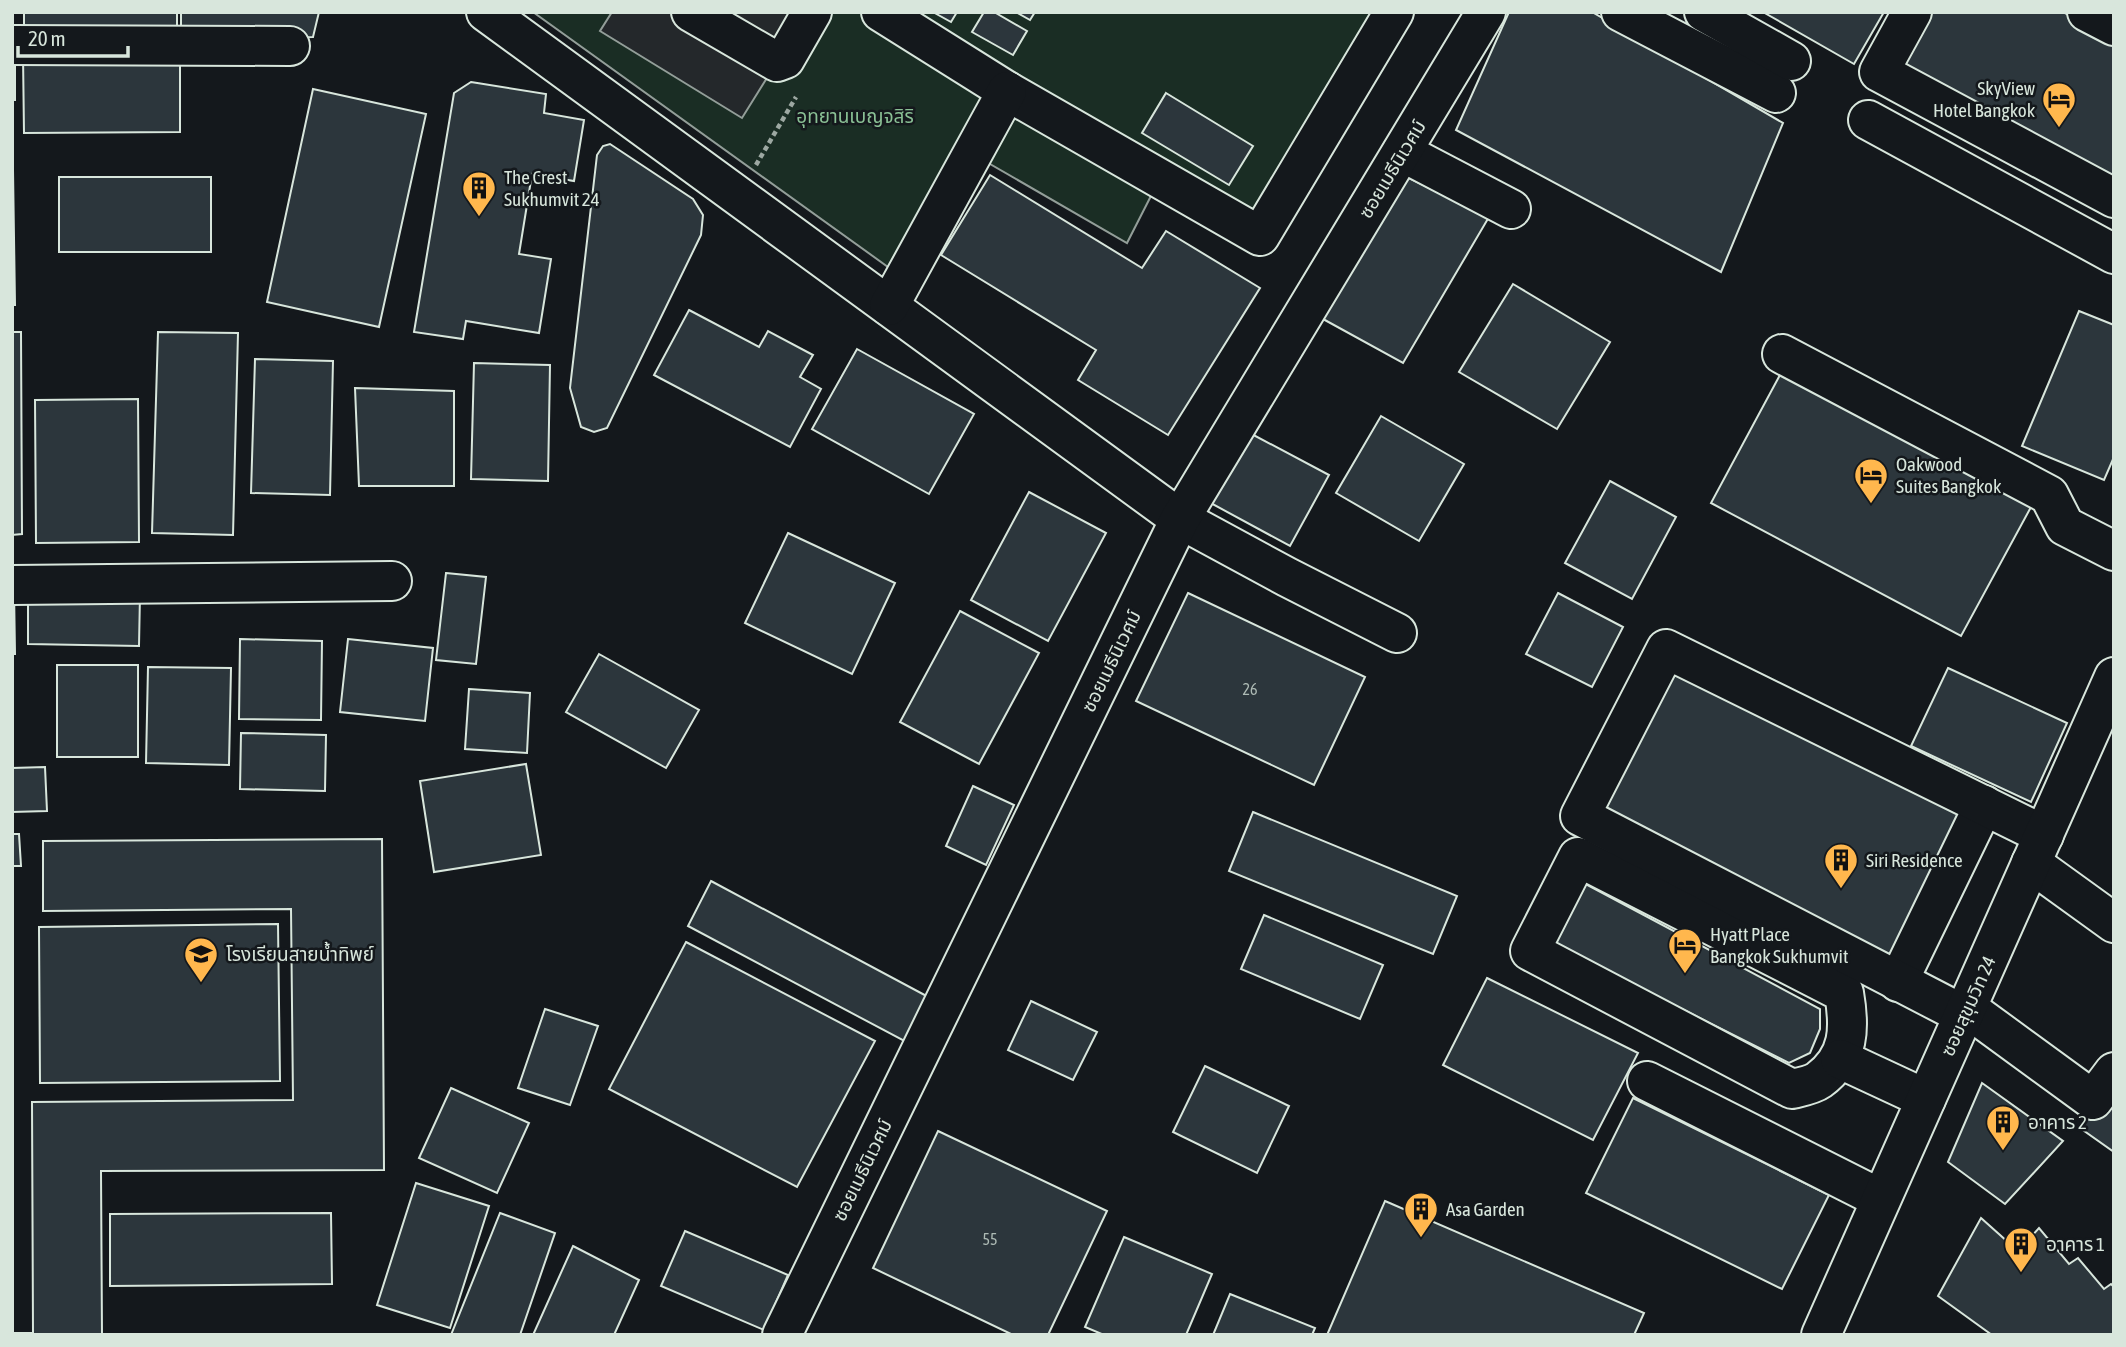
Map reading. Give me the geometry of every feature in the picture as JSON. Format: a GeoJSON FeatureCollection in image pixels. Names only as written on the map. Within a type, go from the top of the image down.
{"type":"FeatureCollection","features":[{"type":"Feature","properties":{"kind":"street"},"geometry":{"type":"LineString","coordinates":[[486,12],[1180,519],[1397,633]]}},
{"type":"Feature","properties":{"kind":"street"},"geometry":{"type":"LineString","coordinates":[[691,12],[777,62],[785,59],[812,12]]}},
{"type":"Feature","properties":{"kind":"street"},"geometry":{"type":"LineString","coordinates":[[880,12],[1007,91],[1260,236],[1394,12]]}},
{"type":"Feature","properties":{"kind":"street","name":"ซอยเมธีนิเวศม์"},"geometry":{"type":"LineString","coordinates":[[782,1335],[1180,519],[1486,12]]}},
{"type":"Feature","properties":{"kind":"street"},"geometry":{"type":"LineString","coordinates":[[1621,12],[1783,77],[1704,12]]}},
{"type":"Feature","properties":{"kind":"street"},"geometry":{"type":"LineString","coordinates":[[1912,12],[1879,72],[2114,198]]}},
{"type":"Feature","properties":{"kind":"street"},"geometry":{"type":"LineString","coordinates":[[2087,12],[2114,26]]}},
{"type":"Feature","properties":{"kind":"street"},"geometry":{"type":"LineString","coordinates":[[12,45],[290,46]]}},
{"type":"Feature","properties":{"kind":"street"},"geometry":{"type":"LineString","coordinates":[[890,306],[1007,91]]}},
{"type":"Feature","properties":{"kind":"street"},"geometry":{"type":"LineString","coordinates":[[1868,120],[2114,254]]}},
{"type":"Feature","properties":{"kind":"street"},"geometry":{"type":"LineString","coordinates":[[1402,152],[1511,209]]}},
{"type":"Feature","properties":{"kind":"street"},"geometry":{"type":"LineString","coordinates":[[1782,354],[2049,495],[2065,526],[2114,551]]}},
{"type":"Feature","properties":{"kind":"street"},"geometry":{"type":"LineString","coordinates":[[12,585],[392,582]]}},
{"type":"Feature","properties":{"kind":"street"},"geometry":{"type":"LineString","coordinates":[[2114,923],[2038,849],[1984,805],[1666,649],[1580,816],[1898,982],[1965,1012],[2094,1100],[2114,1072]]}},
{"type":"Feature","properties":{"kind":"street","name":"ซอยสุขุมวิท 24"},"geometry":{"type":"LineString","coordinates":[[1821,1335],[2114,677]]}},
{"type":"Feature","properties":{"kind":"street"},"geometry":{"type":"LineString","coordinates":[[1898,982],[1984,805]]}},
{"type":"Feature","properties":{"kind":"street"},"geometry":{"type":"LineString","coordinates":[[1578,857],[1844,993],[1849,1018],[1846,1043],[1840,1059],[1817,1082],[1792,1089],[1530,951],[1578,857]]}},
{"type":"Feature","properties":{"kind":"street"},"geometry":{"type":"LineString","coordinates":[[1840,1059],[1926,1099]]}},
{"type":"Feature","properties":{"kind":"street"},"geometry":{"type":"LineString","coordinates":[[1647,1081],[1881,1199]]}},
{"type":"Feature","properties":{"kind":"path"},"geometry":{"type":"LineString","coordinates":[[740,197],[797,95]]}},
{"type":"Feature","properties":{"kind":"green space","name":"อุทยานเบญจสิริ"},"geometry":{"type":"Polygon","coordinates":[[[533,12],[1377,12],[1241,243],[1153,192],[1127,243],[957,145],[888,267],[533,12]]]}},
{"type":"Feature","properties":{"kind":"shaded area"},"geometry":{"type":"Polygon","coordinates":[[[612,12],[789,12],[803,20],[742,118],[600,31],[612,12]]]}},
{"type":"Feature","properties":{"kind":"building"},"geometry":{"type":"Polygon","coordinates":[[[24,12],[177,12],[177,38],[24,37],[24,12]]]}},
{"type":"Feature","properties":{"kind":"building"},"geometry":{"type":"Polygon","coordinates":[[[181,12],[319,12],[313,37],[181,39],[181,12]]]}},
{"type":"Feature","properties":{"kind":"building"},"geometry":{"type":"Polygon","coordinates":[[[933,12],[957,12],[951,22],[933,12]]]}},
{"type":"Feature","properties":{"kind":"building"},"geometry":{"type":"Polygon","coordinates":[[[984,12],[994,12],[1027,31],[1013,55],[972,32],[984,12]]]}},
{"type":"Feature","properties":{"kind":"building"},"geometry":{"type":"Polygon","coordinates":[[[1016,12],[1035,12],[1030,20],[1016,12]]]}},
{"type":"Feature","properties":{"kind":"building"},"geometry":{"type":"Polygon","coordinates":[[[1509,12],[1592,12],[1783,123],[1721,272],[1456,130],[1509,12]]]}},
{"type":"Feature","properties":{"kind":"building"},"geometry":{"type":"Polygon","coordinates":[[[1763,12],[1884,12],[1854,64],[1763,12]]]}},
{"type":"Feature","properties":{"kind":"building","name":"SkyView Hotel Bangkok"},"geometry":{"type":"Polygon","coordinates":[[[1924,12],[2063,12],[2114,38],[2114,186],[1894,71],[1924,12]]]}},
{"type":"Feature","properties":{"kind":"building"},"geometry":{"type":"Polygon","coordinates":[[[12,55],[15,55],[15,100],[12,100],[12,55]]]}},
{"type":"Feature","properties":{"kind":"building"},"geometry":{"type":"Polygon","coordinates":[[[23,55],[180,55],[180,132],[24,133],[23,55]]]}},
{"type":"Feature","properties":{"kind":"building","name":"The Crest Sukhumvit 24"},"geometry":{"type":"Polygon","coordinates":[[[471,82],[546,94],[544,113],[584,120],[574,181],[532,174],[519,254],[551,259],[539,333],[466,321],[463,339],[414,332],[454,93],[471,82]]]}},
{"type":"Feature","properties":{"kind":"building"},"geometry":{"type":"Polygon","coordinates":[[[313,89],[426,114],[379,327],[267,302],[313,89]]]}},
{"type":"Feature","properties":{"kind":"building"},"geometry":{"type":"Polygon","coordinates":[[[1166,93],[1253,146],[1229,185],[1142,133],[1166,93]]]}},
{"type":"Feature","properties":{"kind":"building"},"geometry":{"type":"Polygon","coordinates":[[[12,102],[15,305],[12,305],[12,102]]]}},
{"type":"Feature","properties":{"kind":"building"},"geometry":{"type":"Polygon","coordinates":[[[610,144],[693,199],[703,215],[701,235],[607,428],[594,432],[581,427],[570,388],[597,155],[603,146],[610,144]]]}},
{"type":"Feature","properties":{"kind":"building"},"geometry":{"type":"Polygon","coordinates":[[[990,175],[1142,268],[1166,231],[1260,288],[1168,435],[1078,380],[1096,350],[941,255],[990,175]]]}},
{"type":"Feature","properties":{"kind":"building"},"geometry":{"type":"Polygon","coordinates":[[[59,177],[211,177],[211,252],[59,252],[59,177]]]}},
{"type":"Feature","properties":{"kind":"building"},"geometry":{"type":"Polygon","coordinates":[[[1407,177],[1489,217],[1403,363],[1323,319],[1407,177]]]}},
{"type":"Feature","properties":{"kind":"building"},"geometry":{"type":"Polygon","coordinates":[[[1513,284],[1610,342],[1557,429],[1459,372],[1513,284]]]}},
{"type":"Feature","properties":{"kind":"building"},"geometry":{"type":"Polygon","coordinates":[[[689,310],[759,347],[768,331],[813,355],[800,377],[821,389],[790,447],[654,375],[689,310]]]}},
{"type":"Feature","properties":{"kind":"building"},"geometry":{"type":"Polygon","coordinates":[[[2079,311],[2114,325],[2114,457],[2104,480],[2022,446],[2079,311]]]}},
{"type":"Feature","properties":{"kind":"building"},"geometry":{"type":"Polygon","coordinates":[[[12,332],[21,332],[22,534],[12,535],[12,332]]]}},
{"type":"Feature","properties":{"kind":"building"},"geometry":{"type":"Polygon","coordinates":[[[158,332],[238,333],[233,535],[152,533],[158,332]]]}},
{"type":"Feature","properties":{"kind":"building"},"geometry":{"type":"Polygon","coordinates":[[[857,349],[974,414],[929,494],[812,429],[857,349]]]}},
{"type":"Feature","properties":{"kind":"building"},"geometry":{"type":"Polygon","coordinates":[[[255,359],[333,361],[330,495],[251,493],[255,359]]]}},
{"type":"Feature","properties":{"kind":"building"},"geometry":{"type":"Polygon","coordinates":[[[474,363],[550,365],[548,481],[471,479],[474,363]]]}},
{"type":"Feature","properties":{"kind":"building","name":"Oakwood Suites Bangkok"},"geometry":{"type":"Polygon","coordinates":[[[1781,373],[2031,507],[1961,636],[1711,503],[1781,373]]]}},
{"type":"Feature","properties":{"kind":"building"},"geometry":{"type":"Polygon","coordinates":[[[355,388],[454,391],[454,486],[359,486],[355,388]]]}},
{"type":"Feature","properties":{"kind":"building"},"geometry":{"type":"Polygon","coordinates":[[[138,399],[139,542],[36,543],[35,400],[138,399]]]}},
{"type":"Feature","properties":{"kind":"building"},"geometry":{"type":"Polygon","coordinates":[[[1381,416],[1464,464],[1419,541],[1336,493],[1381,416]]]}},
{"type":"Feature","properties":{"kind":"building"},"geometry":{"type":"Polygon","coordinates":[[[1246,431],[1329,475],[1290,546],[1207,501],[1246,431]]]}},
{"type":"Feature","properties":{"kind":"building"},"geometry":{"type":"Polygon","coordinates":[[[1610,481],[1676,517],[1632,599],[1565,563],[1610,481]]]}},
{"type":"Feature","properties":{"kind":"building"},"geometry":{"type":"Polygon","coordinates":[[[1029,492],[1106,533],[1048,641],[971,600],[1029,492]]]}},
{"type":"Feature","properties":{"kind":"building"},"geometry":{"type":"Polygon","coordinates":[[[788,533],[895,583],[852,674],[745,623],[788,533]]]}},
{"type":"Feature","properties":{"kind":"building"},"geometry":{"type":"Polygon","coordinates":[[[446,573],[486,577],[476,664],[436,660],[446,573]]]}},
{"type":"Feature","properties":{"kind":"building"},"geometry":{"type":"Polygon","coordinates":[[[14,590],[15,654],[12,654],[14,590]]]}},
{"type":"Feature","properties":{"kind":"building"},"geometry":{"type":"Polygon","coordinates":[[[28,592],[140,594],[139,646],[28,644],[28,592]]]}},
{"type":"Feature","properties":{"kind":"building"},"geometry":{"type":"Polygon","coordinates":[[[1188,593],[1365,677],[1314,785],[1136,701],[1188,593]]]}},
{"type":"Feature","properties":{"kind":"building"},"geometry":{"type":"Polygon","coordinates":[[[1558,593],[1623,627],[1592,687],[1526,654],[1558,593]]]}},
{"type":"Feature","properties":{"kind":"building"},"geometry":{"type":"Polygon","coordinates":[[[960,611],[1039,653],[979,764],[900,722],[960,611]]]}},
{"type":"Feature","properties":{"kind":"building"},"geometry":{"type":"Polygon","coordinates":[[[240,639],[322,641],[321,720],[239,719],[240,639]]]}},
{"type":"Feature","properties":{"kind":"building"},"geometry":{"type":"Polygon","coordinates":[[[348,639],[433,648],[425,721],[340,712],[348,639]]]}},
{"type":"Feature","properties":{"kind":"building"},"geometry":{"type":"Polygon","coordinates":[[[599,654],[699,710],[666,768],[566,712],[599,654]]]}},
{"type":"Feature","properties":{"kind":"building"},"geometry":{"type":"Polygon","coordinates":[[[57,665],[138,665],[138,757],[57,757],[57,665]]]}},
{"type":"Feature","properties":{"kind":"building","name":"Siri Residence"},"geometry":{"type":"Polygon","coordinates":[[[1673,665],[1972,811],[1899,968],[1596,811],[1673,665]]]}},
{"type":"Feature","properties":{"kind":"building"},"geometry":{"type":"Polygon","coordinates":[[[148,667],[231,668],[229,765],[146,763],[148,667]]]}},
{"type":"Feature","properties":{"kind":"building"},"geometry":{"type":"Polygon","coordinates":[[[1948,668],[2067,723],[2031,802],[1911,746],[1948,668]]]}},
{"type":"Feature","properties":{"kind":"building"},"geometry":{"type":"Polygon","coordinates":[[[469,689],[530,693],[527,753],[465,749],[469,689]]]}},
{"type":"Feature","properties":{"kind":"building"},"geometry":{"type":"Polygon","coordinates":[[[241,733],[326,735],[325,791],[240,789],[241,733]]]}},
{"type":"Feature","properties":{"kind":"building"},"geometry":{"type":"Polygon","coordinates":[[[526,764],[541,855],[434,872],[420,781],[526,764]]]}},
{"type":"Feature","properties":{"kind":"building"},"geometry":{"type":"Polygon","coordinates":[[[45,767],[47,811],[12,812],[12,768],[45,767]]]}},
{"type":"Feature","properties":{"kind":"building"},"geometry":{"type":"Polygon","coordinates":[[[973,786],[1014,805],[986,865],[946,846],[973,786]]]}},
{"type":"Feature","properties":{"kind":"building"},"geometry":{"type":"Polygon","coordinates":[[[1253,812],[1457,896],[1433,954],[1229,871],[1253,812]]]}},
{"type":"Feature","properties":{"kind":"building"},"geometry":{"type":"Polygon","coordinates":[[[12,834],[19,834],[21,866],[12,866],[12,834]]]}},
{"type":"Feature","properties":{"kind":"building"},"geometry":{"type":"Polygon","coordinates":[[[382,839],[384,1170],[101,1171],[102,1335],[12,1335],[33,1333],[32,1102],[293,1100],[291,909],[43,911],[43,841],[382,839]]]}},
{"type":"Feature","properties":{"kind":"building"},"geometry":{"type":"Polygon","coordinates":[[[711,881],[934,1000],[910,1044],[688,926],[711,881]]]}},
{"type":"Feature","properties":{"kind":"building","name":"Hyatt Place Bangkok Sukhumvit"},"geometry":{"type":"Polygon","coordinates":[[[1580,881],[1820,1009],[1820,1029],[1810,1053],[1789,1063],[1547,941],[1580,881]]]}},
{"type":"Feature","properties":{"kind":"building"},"geometry":{"type":"Polygon","coordinates":[[[1264,915],[1383,965],[1360,1019],[1241,969],[1264,915]]]}},
{"type":"Feature","properties":{"kind":"building"},"geometry":{"type":"Polygon","coordinates":[[[278,924],[280,1081],[40,1083],[39,927],[278,924]]]}},
{"type":"Feature","properties":{"kind":"building"},"geometry":{"type":"Polygon","coordinates":[[[686,942],[875,1041],[797,1187],[609,1089],[686,942]]]}},
{"type":"Feature","properties":{"kind":"building"},"geometry":{"type":"Polygon","coordinates":[[[1487,978],[1638,1053],[1593,1140],[1443,1065],[1487,978]]]}},
{"type":"Feature","properties":{"kind":"building"},"geometry":{"type":"Polygon","coordinates":[[[1031,1001],[1097,1032],[1073,1080],[1008,1050],[1031,1001]]]}},
{"type":"Feature","properties":{"kind":"building"},"geometry":{"type":"Polygon","coordinates":[[[545,1009],[598,1026],[570,1105],[518,1088],[545,1009]]]}},
{"type":"Feature","properties":{"kind":"building"},"geometry":{"type":"Polygon","coordinates":[[[1205,1066],[1289,1106],[1257,1173],[1173,1132],[1205,1066]]]}},
{"type":"Feature","properties":{"kind":"building"},"geometry":{"type":"Polygon","coordinates":[[[2114,1081],[2114,1152],[2080,1128],[2114,1081]]]}},
{"type":"Feature","properties":{"kind":"building","name":"อาคาร 2"},"geometry":{"type":"Polygon","coordinates":[[[1982,1083],[2063,1141],[2005,1204],[1948,1162],[1982,1083]]]}},
{"type":"Feature","properties":{"kind":"building"},"geometry":{"type":"Polygon","coordinates":[[[451,1088],[529,1123],[497,1193],[419,1158],[451,1088]]]}},
{"type":"Feature","properties":{"kind":"building"},"geometry":{"type":"Polygon","coordinates":[[[1633,1098],[1829,1195],[1782,1289],[1586,1193],[1633,1098]]]}},
{"type":"Feature","properties":{"kind":"building"},"geometry":{"type":"Polygon","coordinates":[[[938,1131],[1107,1211],[1048,1335],[1013,1335],[873,1268],[938,1131]]]}},
{"type":"Feature","properties":{"kind":"building"},"geometry":{"type":"Polygon","coordinates":[[[416,1183],[489,1206],[450,1328],[377,1305],[416,1183]]]}},
{"type":"Feature","properties":{"kind":"building","name":"Asa Garden"},"geometry":{"type":"Polygon","coordinates":[[[1385,1201],[1644,1313],[1634,1335],[1327,1335],[1385,1201]]]}},
{"type":"Feature","properties":{"kind":"building"},"geometry":{"type":"Polygon","coordinates":[[[331,1213],[332,1284],[110,1286],[110,1214],[331,1213]]]}},
{"type":"Feature","properties":{"kind":"building"},"geometry":{"type":"Polygon","coordinates":[[[500,1213],[555,1233],[520,1335],[451,1335],[500,1213]]]}},
{"type":"Feature","properties":{"kind":"building","name":"อาคาร 1"},"geometry":{"type":"Polygon","coordinates":[[[1981,1218],[2018,1251],[2039,1228],[2069,1264],[2078,1258],[2104,1289],[2111,1284],[2114,1287],[2114,1335],[1992,1335],[1938,1296],[1981,1218]]]}},
{"type":"Feature","properties":{"kind":"building"},"geometry":{"type":"Polygon","coordinates":[[[685,1231],[788,1275],[764,1330],[661,1286],[685,1231]]]}},
{"type":"Feature","properties":{"kind":"building"},"geometry":{"type":"Polygon","coordinates":[[[1124,1237],[1212,1274],[1186,1335],[1104,1335],[1085,1327],[1124,1237]]]}},
{"type":"Feature","properties":{"kind":"building"},"geometry":{"type":"Polygon","coordinates":[[[573,1246],[639,1280],[614,1335],[533,1335],[573,1246]]]}},
{"type":"Feature","properties":{"kind":"building"},"geometry":{"type":"Polygon","coordinates":[[[1230,1294],[1315,1328],[1312,1335],[1213,1335],[1230,1294]]]}},
{"type":"Feature","properties":{"kind":"place","name":"SkyView Hotel Bangkok"},"geometry":{"type":"Point","coordinates":[2059,129]}},
{"type":"Feature","properties":{"kind":"place","name":"The Crest Sukhumvit 24"},"geometry":{"type":"Point","coordinates":[479,218]}},
{"type":"Feature","properties":{"kind":"place","name":"Oakwood Suites Bangkok"},"geometry":{"type":"Point","coordinates":[1871,505]}},
{"type":"Feature","properties":{"kind":"place","name":"Siri Residence"},"geometry":{"type":"Point","coordinates":[1841,890]}},
{"type":"Feature","properties":{"kind":"place","name":"Hyatt Place Bangkok Sukhumvit"},"geometry":{"type":"Point","coordinates":[1685,975]}},
{"type":"Feature","properties":{"kind":"place","name":"โรงเรียนสายน้ำทิพย์"},"geometry":{"type":"Point","coordinates":[201,984]}},
{"type":"Feature","properties":{"kind":"place","name":"อาคาร 2"},"geometry":{"type":"Point","coordinates":[2003,1152]}},
{"type":"Feature","properties":{"kind":"place","name":"Asa Garden"},"geometry":{"type":"Point","coordinates":[1421,1239]}},
{"type":"Feature","properties":{"kind":"place","name":"อาคาร 1"},"geometry":{"type":"Point","coordinates":[2021,1274]}}]}
